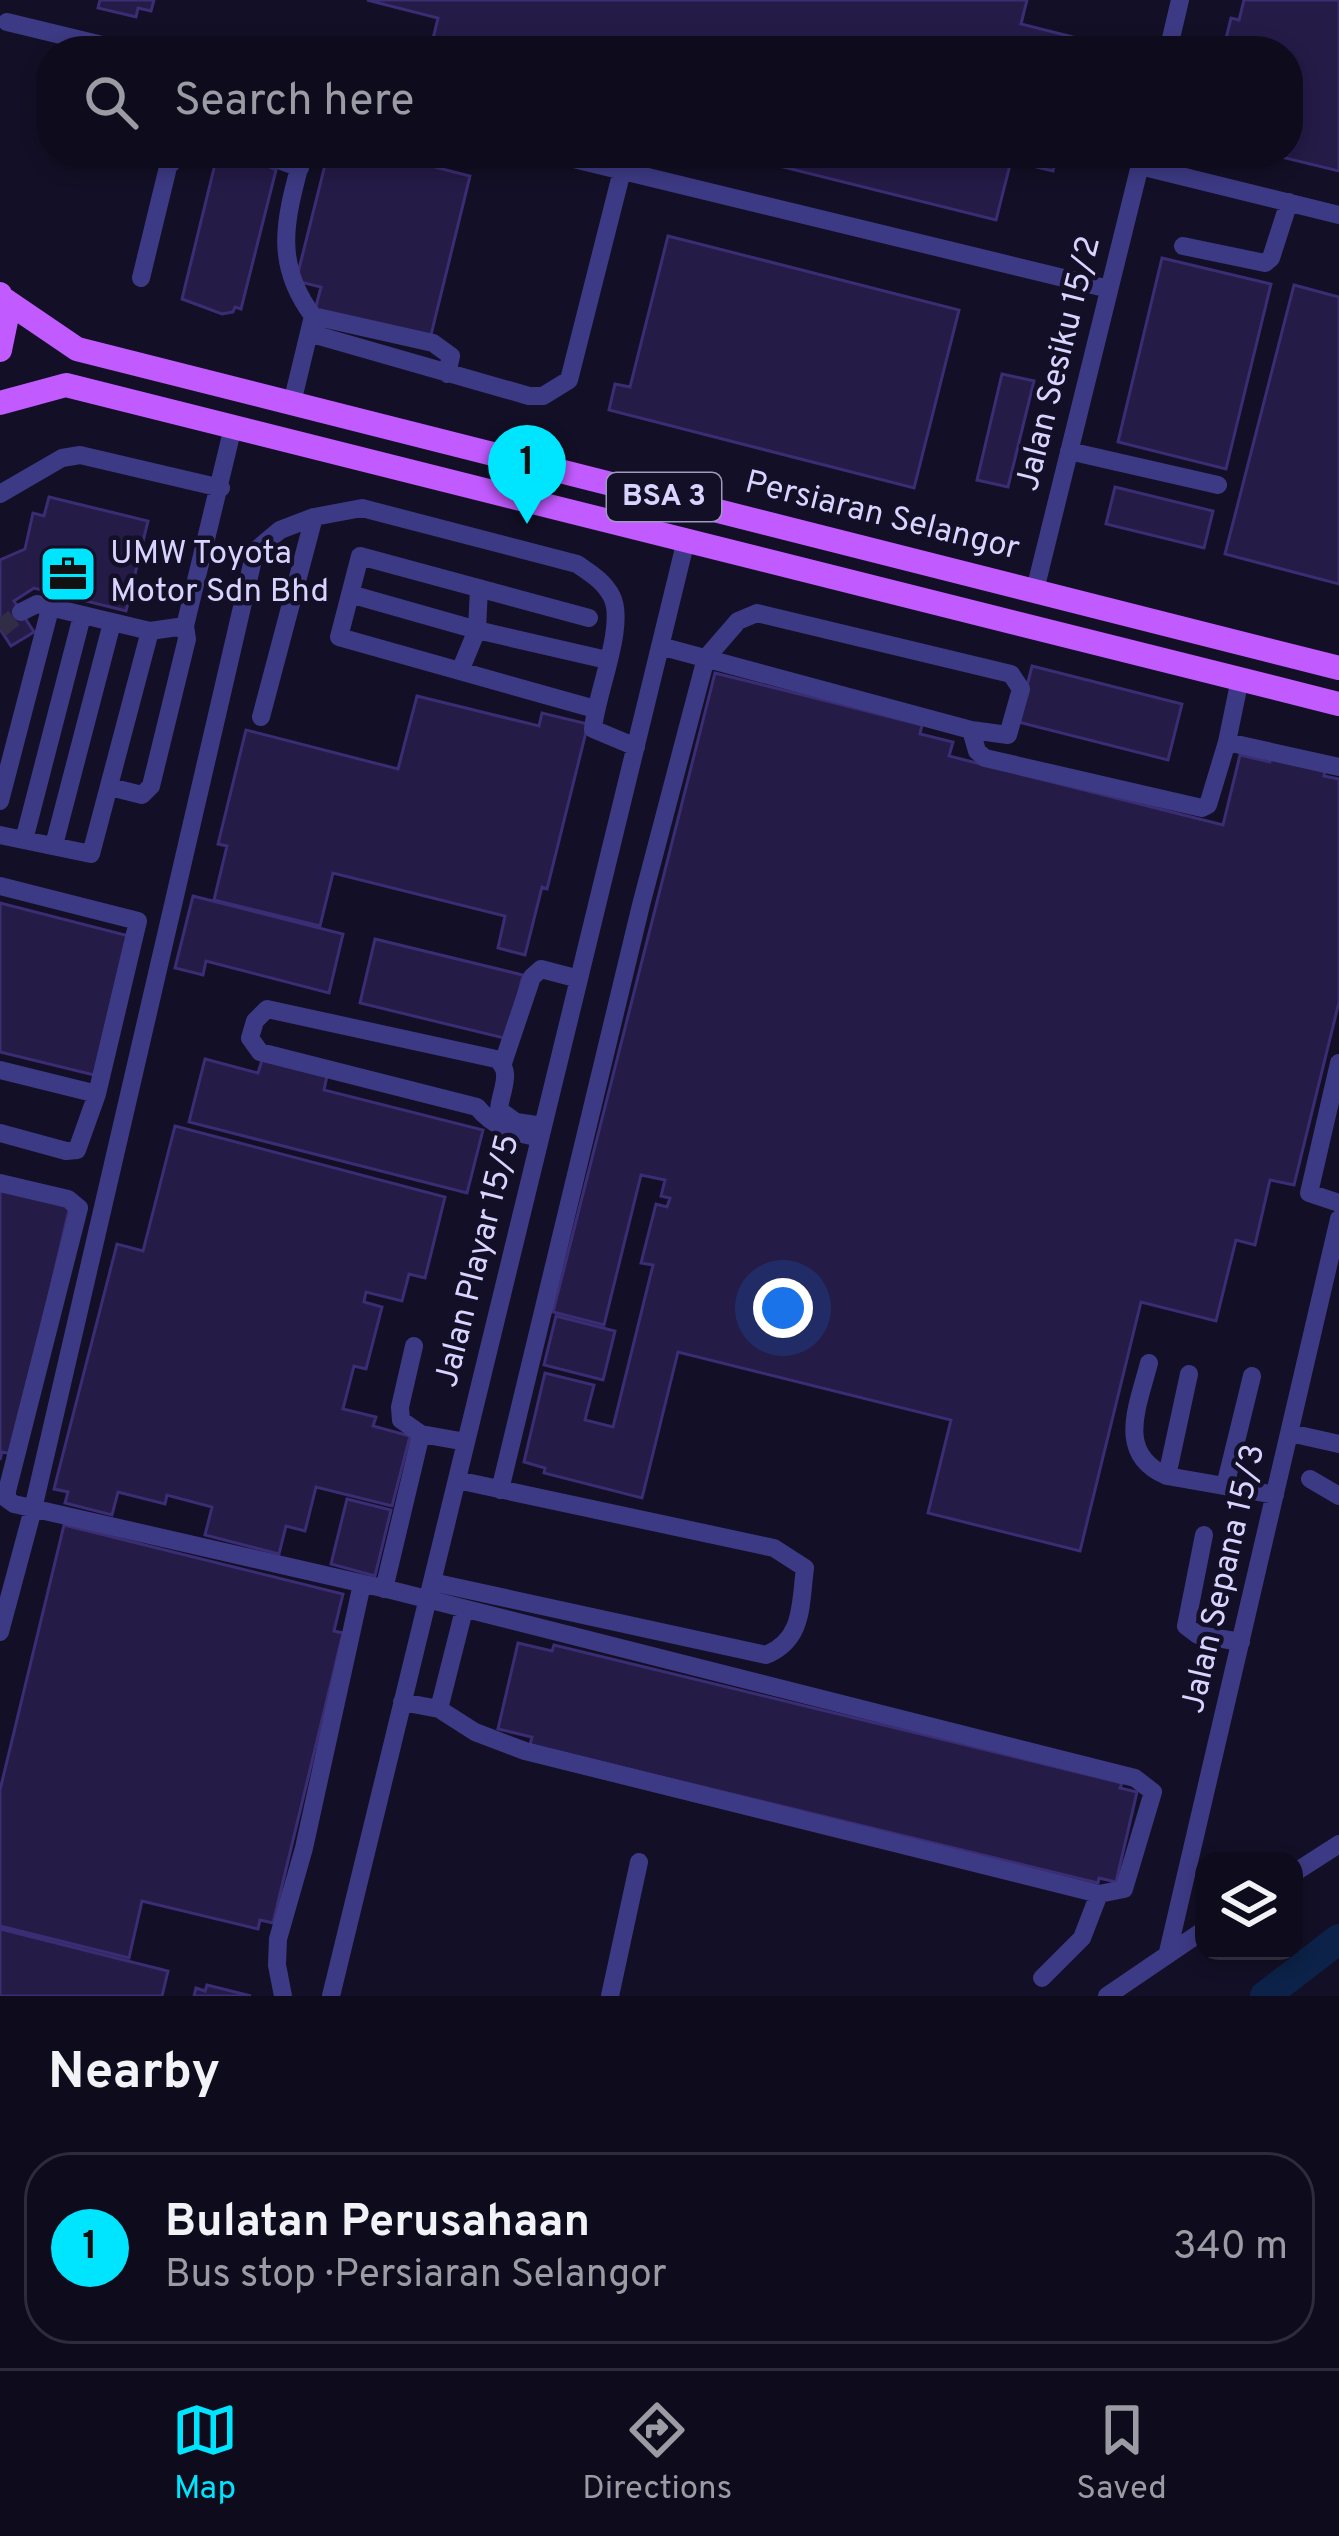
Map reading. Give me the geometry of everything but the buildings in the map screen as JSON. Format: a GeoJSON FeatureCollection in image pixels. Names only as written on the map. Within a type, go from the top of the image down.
{"type":"FeatureCollection","features":[{"type":"Feature","properties":{"kind":"main road"},"geometry":{"type":"LineString","coordinates":[[0,350],[5,321],[1,296]]}},
{"type":"Feature","properties":{"kind":"main road","name":"Persiaran Selangor"},"geometry":{"type":"LineString","coordinates":[[1,296],[77,349],[1339,668]]}},
{"type":"Feature","properties":{"kind":"main road","name":"BSA 3"},"geometry":{"type":"LineString","coordinates":[[0,403],[66,385],[1339,704]]}},
{"type":"Feature","properties":{"kind":"street"},"geometry":{"type":"LineString","coordinates":[[1172,36],[1180,0]]}},
{"type":"Feature","properties":{"kind":"street"},"geometry":{"type":"LineString","coordinates":[[7,22],[65,36]]}},
{"type":"Feature","properties":{"kind":"street"},"geometry":{"type":"LineString","coordinates":[[141,278],[168,168]]}},
{"type":"Feature","properties":{"kind":"street"},"geometry":{"type":"LineString","coordinates":[[292,403],[311,325],[295,291],[285,245],[300,168]]}},
{"type":"Feature","properties":{"kind":"street"},"geometry":{"type":"LineString","coordinates":[[610,168],[1109,289]]}},
{"type":"Feature","properties":{"kind":"street","name":"Jalan Sesiku 15/2"},"geometry":{"type":"LineString","coordinates":[[1035,590],[1139,168]]}},
{"type":"Feature","properties":{"kind":"street"},"geometry":{"type":"LineString","coordinates":[[1172,168],[1339,215]]}},
{"type":"Feature","properties":{"kind":"street"},"geometry":{"type":"LineString","coordinates":[[311,325],[433,343],[451,356],[447,374],[543,396],[569,380],[622,171]]}},
{"type":"Feature","properties":{"kind":"street"},"geometry":{"type":"LineString","coordinates":[[1183,246],[1265,263],[1271,258],[1288,202]]}},
{"type":"Feature","properties":{"kind":"street"},"geometry":{"type":"LineString","coordinates":[[110,787],[142,795],[151,786],[233,427]]}},
{"type":"Feature","properties":{"kind":"street"},"geometry":{"type":"LineString","coordinates":[[1069,451],[1218,485]]}},
{"type":"Feature","properties":{"kind":"street"},"geometry":{"type":"LineString","coordinates":[[0,494],[62,458],[80,455],[221,488]]}},
{"type":"Feature","properties":{"kind":"street"},"geometry":{"type":"LineString","coordinates":[[0,1633],[33,1509],[255,551],[280,530],[314,517],[362,508],[577,564],[600,580],[614,599],[616,621],[593,729],[636,747]]}},
{"type":"Feature","properties":{"kind":"street"},"geometry":{"type":"LineString","coordinates":[[261,717],[314,517]]}},
{"type":"Feature","properties":{"kind":"street","name":"Jalan Playar 15/5"},"geometry":{"type":"LineString","coordinates":[[331,1996],[686,540]]}},
{"type":"Feature","properties":{"kind":"street"},"geometry":{"type":"LineString","coordinates":[[589,618],[360,556],[339,637],[595,709]]}},
{"type":"Feature","properties":{"kind":"street"},"geometry":{"type":"LineString","coordinates":[[460,671],[477,630],[478,588]]}},
{"type":"Feature","properties":{"kind":"street"},"geometry":{"type":"LineString","coordinates":[[350,594],[607,660]]}},
{"type":"Feature","properties":{"kind":"street"},"geometry":{"type":"LineString","coordinates":[[22,612],[37,604],[150,631],[185,626]]}},
{"type":"Feature","properties":{"kind":"street"},"geometry":{"type":"LineString","coordinates":[[0,800],[50,608]]}},
{"type":"Feature","properties":{"kind":"street"},"geometry":{"type":"LineString","coordinates":[[500,1490],[641,905],[706,658],[738,621],[757,613],[1011,674],[1021,689],[1009,735],[971,730],[706,658],[660,646]]}},
{"type":"Feature","properties":{"kind":"street"},"geometry":{"type":"LineString","coordinates":[[24,840],[82,616]]}},
{"type":"Feature","properties":{"kind":"street"},"geometry":{"type":"LineString","coordinates":[[54,844],[112,622]]}},
{"type":"Feature","properties":{"kind":"street"},"geometry":{"type":"LineString","coordinates":[[0,835],[91,854],[150,631]]}},
{"type":"Feature","properties":{"kind":"street"},"geometry":{"type":"LineString","coordinates":[[971,730],[977,751],[985,758],[1202,808],[1208,806],[1228,742],[1240,679]]}},
{"type":"Feature","properties":{"kind":"street"},"geometry":{"type":"LineString","coordinates":[[1228,742],[1339,767]]}},
{"type":"Feature","properties":{"kind":"street"},"geometry":{"type":"LineString","coordinates":[[0,886],[139,921],[97,1094],[76,1150],[0,1133]]}},
{"type":"Feature","properties":{"kind":"street"},"geometry":{"type":"LineString","coordinates":[[542,1132],[499,1110],[506,1073],[503,1063],[532,977],[541,969],[580,979]]}},
{"type":"Feature","properties":{"kind":"street"},"geometry":{"type":"LineString","coordinates":[[503,1063],[267,1009],[255,1021],[250,1038],[260,1052],[477,1107],[489,1120],[512,1132],[542,1132]]}},
{"type":"Feature","properties":{"kind":"street"},"geometry":{"type":"LineString","coordinates":[[1339,1063],[1309,1192],[1339,1203]]}},
{"type":"Feature","properties":{"kind":"street"},"geometry":{"type":"LineString","coordinates":[[0,1070],[97,1094]]}},
{"type":"Feature","properties":{"kind":"street"},"geometry":{"type":"LineString","coordinates":[[0,1184],[68,1198],[79,1208],[7,1491],[7,1499],[14,1504],[384,1589],[430,1591],[766,1655],[782,1648],[796,1633],[805,1568],[774,1548],[457,1480]]}},
{"type":"Feature","properties":{"kind":"street","name":"Jalan Sepana 15/3"},"geometry":{"type":"LineString","coordinates":[[1168,1952],[1339,1219]]}},
{"type":"Feature","properties":{"kind":"street"},"geometry":{"type":"LineString","coordinates":[[414,1346],[401,1420],[422,1434],[466,1442]]}},
{"type":"Feature","properties":{"kind":"street"},"geometry":{"type":"LineString","coordinates":[[1149,1363],[1131,1434],[1138,1456],[1167,1476],[1275,1496]]}},
{"type":"Feature","properties":{"kind":"street"},"geometry":{"type":"LineString","coordinates":[[1167,1476],[1190,1374]]}},
{"type":"Feature","properties":{"kind":"street"},"geometry":{"type":"LineString","coordinates":[[1225,1486],[1252,1376]]}},
{"type":"Feature","properties":{"kind":"street"},"geometry":{"type":"LineString","coordinates":[[1290,1432],[1339,1444]]}},
{"type":"Feature","properties":{"kind":"street"},"geometry":{"type":"LineString","coordinates":[[384,1589],[422,1434]]}},
{"type":"Feature","properties":{"kind":"street"},"geometry":{"type":"LineString","coordinates":[[1310,1479],[1339,1496]]}},
{"type":"Feature","properties":{"kind":"street"},"geometry":{"type":"LineString","coordinates":[[1204,1535],[1186,1626],[1198,1635],[1241,1642]]}},
{"type":"Feature","properties":{"kind":"street"},"geometry":{"type":"LineString","coordinates":[[281,1996],[278,1939],[304,1848],[362,1584]]}},
{"type":"Feature","properties":{"kind":"street"},"geometry":{"type":"LineString","coordinates":[[403,1702],[439,1708],[475,1732],[525,1751],[1100,1894],[1124,1889],[1153,1792],[1135,1778],[464,1610],[430,1591]]}},
{"type":"Feature","properties":{"kind":"street"},"geometry":{"type":"LineString","coordinates":[[439,1708],[464,1610]]}},
{"type":"Feature","properties":{"kind":"street"},"geometry":{"type":"LineString","coordinates":[[1303,1867],[1339,1844]]}},
{"type":"Feature","properties":{"kind":"street"},"geometry":{"type":"LineString","coordinates":[[610,1996],[639,1862]]}},
{"type":"Feature","properties":{"kind":"street"},"geometry":{"type":"LineString","coordinates":[[1042,1978],[1082,1938],[1100,1894]]}},
{"type":"Feature","properties":{"kind":"street"},"geometry":{"type":"LineString","coordinates":[[1107,1996],[1195,1936]]}},
{"type":"Feature","properties":{"kind":"waterway"},"geometry":{"type":"LineString","coordinates":[[1265,1996],[1339,1939]]}},
{"type":"Feature","properties":{"kind":"tunnel"},"geometry":{"type":"LineString","coordinates":[[0,629],[21,612]]}},
{"type":"Feature","properties":{"kind":"place","name":"Bulatan Perusahaan"},"geometry":{"type":"Point","coordinates":[527,524]}},
{"type":"Feature","properties":{"kind":"place","name":"UMW Toyota Motor Sdn Bhd"},"geometry":{"type":"Point","coordinates":[68,574]}}]}
